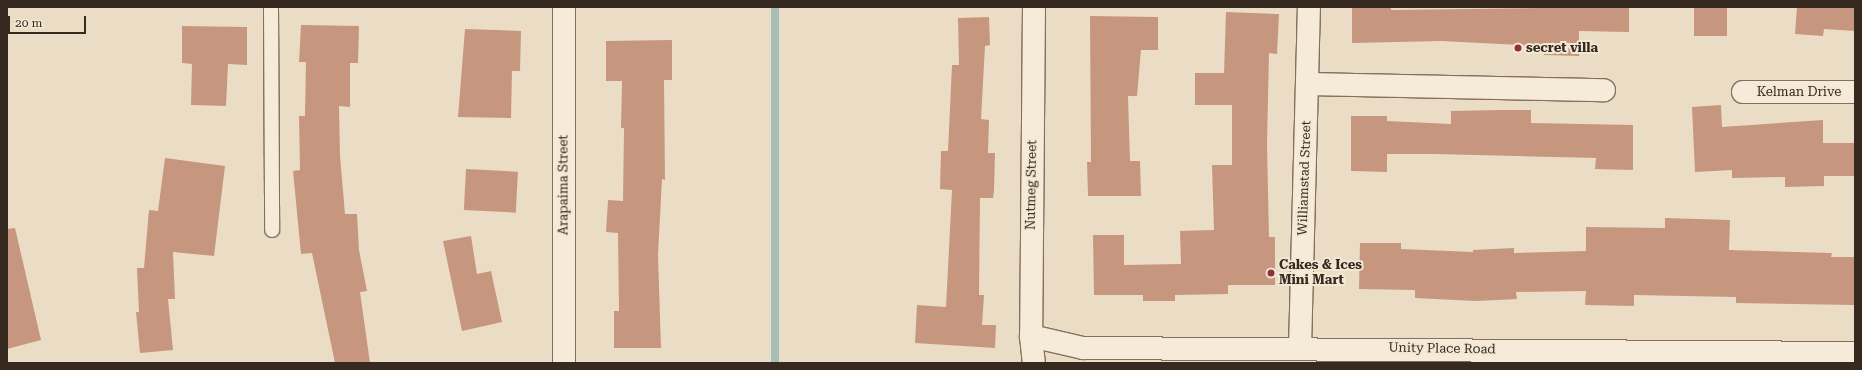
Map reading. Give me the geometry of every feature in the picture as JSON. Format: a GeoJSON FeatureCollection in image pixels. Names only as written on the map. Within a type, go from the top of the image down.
{"type":"FeatureCollection","features":[{"type":"Feature","properties":{"kind":"street","name":"Arapaima Street"},"geometry":{"type":"LineString","coordinates":[[564,7],[564,363]]}},
{"type":"Feature","properties":{"kind":"street","name":"Nutmeg Street"},"geometry":{"type":"LineString","coordinates":[[1034,7],[1031,336],[1034,363]]}},
{"type":"Feature","properties":{"kind":"street","name":"Williamstad Street"},"geometry":{"type":"LineString","coordinates":[[1300,348],[1309,7]]}},
{"type":"Feature","properties":{"kind":"street"},"geometry":{"type":"LineString","coordinates":[[1308,84],[1604,90]]}},
{"type":"Feature","properties":{"kind":"street","name":"Kelman Drive"},"geometry":{"type":"LineString","coordinates":[[1743,92],[1855,92]]}},
{"type":"Feature","properties":{"kind":"street","name":"Unity Place Road"},"geometry":{"type":"LineString","coordinates":[[1031,336],[1083,348],[1300,348],[1855,353]]}},
{"type":"Feature","properties":{"kind":"lane"},"geometry":{"type":"LineString","coordinates":[[271,7],[272,230]]}},
{"type":"Feature","properties":{"kind":"building"},"geometry":{"type":"Polygon","coordinates":[[[1352,7],[1391,7],[1391,10],[1629,7],[1629,32],[1579,31],[1579,56],[1544,55],[1544,46],[1441,41],[1352,43],[1352,7]]]}},
{"type":"Feature","properties":{"kind":"building"},"geometry":{"type":"Polygon","coordinates":[[[1694,7],[1727,7],[1727,36],[1694,36],[1694,7]]]}},
{"type":"Feature","properties":{"kind":"building"},"geometry":{"type":"Polygon","coordinates":[[[1797,7],[1855,7],[1855,31],[1824,29],[1823,36],[1795,34],[1797,7]]]}},
{"type":"Feature","properties":{"kind":"building"},"geometry":{"type":"Polygon","coordinates":[[[1226,12],[1279,14],[1277,54],[1269,53],[1267,144],[1269,237],[1275,237],[1275,285],[1228,285],[1228,294],[1175,295],[1175,301],[1143,301],[1143,295],[1094,295],[1093,235],[1124,235],[1124,265],[1181,264],[1180,231],[1214,230],[1212,165],[1232,165],[1232,105],[1195,105],[1195,73],[1224,73],[1226,12]]]}},
{"type":"Feature","properties":{"kind":"building"},"geometry":{"type":"Polygon","coordinates":[[[1090,16],[1158,17],[1158,50],[1141,50],[1137,96],[1128,96],[1130,161],[1140,161],[1141,196],[1088,196],[1087,162],[1091,162],[1090,16]]]}},
{"type":"Feature","properties":{"kind":"building"},"geometry":{"type":"Polygon","coordinates":[[[989,17],[990,45],[985,46],[981,119],[989,120],[988,153],[995,153],[994,191],[993,198],[980,198],[979,295],[984,295],[982,325],[996,325],[995,348],[915,343],[917,305],[946,307],[952,190],[940,189],[941,151],[948,151],[952,65],[959,65],[958,18],[989,17]]]}},
{"type":"Feature","properties":{"kind":"building"},"geometry":{"type":"Polygon","coordinates":[[[301,25],[359,26],[358,63],[350,63],[350,107],[339,106],[340,156],[345,214],[357,214],[359,250],[367,291],[360,292],[370,363],[335,363],[312,253],[301,254],[293,171],[300,170],[299,116],[305,116],[306,62],[299,62],[301,25]]]}},
{"type":"Feature","properties":{"kind":"building"},"geometry":{"type":"Polygon","coordinates":[[[182,26],[247,27],[247,65],[228,64],[226,106],[191,105],[192,64],[182,63],[182,26]]]}},
{"type":"Feature","properties":{"kind":"building"},"geometry":{"type":"Polygon","coordinates":[[[465,29],[521,31],[520,71],[512,71],[511,118],[458,117],[465,29]]]}},
{"type":"Feature","properties":{"kind":"building"},"geometry":{"type":"Polygon","coordinates":[[[672,40],[672,80],[664,80],[665,180],[662,179],[658,255],[661,348],[614,348],[614,311],[619,311],[618,233],[606,232],[608,200],[623,201],[624,128],[621,128],[622,81],[606,81],[606,41],[672,40]]]}},
{"type":"Feature","properties":{"kind":"building"},"geometry":{"type":"Polygon","coordinates":[[[1721,105],[1722,127],[1823,120],[1823,143],[1855,143],[1855,176],[1824,176],[1824,186],[1785,187],[1785,177],[1732,178],[1732,170],[1695,172],[1692,107],[1721,105]]]}},
{"type":"Feature","properties":{"kind":"building"},"geometry":{"type":"Polygon","coordinates":[[[1531,110],[1531,123],[1633,125],[1633,170],[1595,169],[1596,158],[1387,154],[1387,172],[1351,171],[1351,116],[1387,116],[1387,121],[1451,124],[1451,111],[1531,110]]]}},
{"type":"Feature","properties":{"kind":"building"},"geometry":{"type":"Polygon","coordinates":[[[165,158],[225,166],[214,256],[173,252],[175,299],[168,299],[173,350],[140,353],[136,312],[139,312],[137,268],[144,268],[149,210],[158,211],[165,158]]]}},
{"type":"Feature","properties":{"kind":"building"},"geometry":{"type":"Polygon","coordinates":[[[466,169],[518,172],[516,213],[464,210],[466,169]]]}},
{"type":"Feature","properties":{"kind":"building"},"geometry":{"type":"Polygon","coordinates":[[[1665,218],[1730,220],[1729,250],[1832,253],[1831,257],[1855,257],[1855,305],[1736,303],[1736,297],[1634,295],[1634,306],[1585,305],[1586,291],[1516,292],[1517,299],[1476,301],[1415,298],[1415,290],[1359,289],[1360,243],[1401,243],[1401,249],[1473,252],[1473,250],[1514,248],[1514,253],[1586,251],[1586,227],[1665,228],[1665,218]]]}},
{"type":"Feature","properties":{"kind":"building"},"geometry":{"type":"Polygon","coordinates":[[[15,228],[41,340],[7,349],[7,229],[15,228]]]}},
{"type":"Feature","properties":{"kind":"building"},"geometry":{"type":"Polygon","coordinates":[[[471,236],[477,274],[491,271],[502,322],[462,331],[443,241],[471,236]]]}},
{"type":"Feature","properties":{"kind":"waterway"},"geometry":{"type":"LineString","coordinates":[[775,7],[775,363]]}},
{"type":"Feature","properties":{"kind":"place","name":"secret villa"},"geometry":{"type":"Point","coordinates":[1518,48]}},
{"type":"Feature","properties":{"kind":"place","name":"Cakes & Ices Mini Mart"},"geometry":{"type":"Point","coordinates":[1271,273]}}]}
